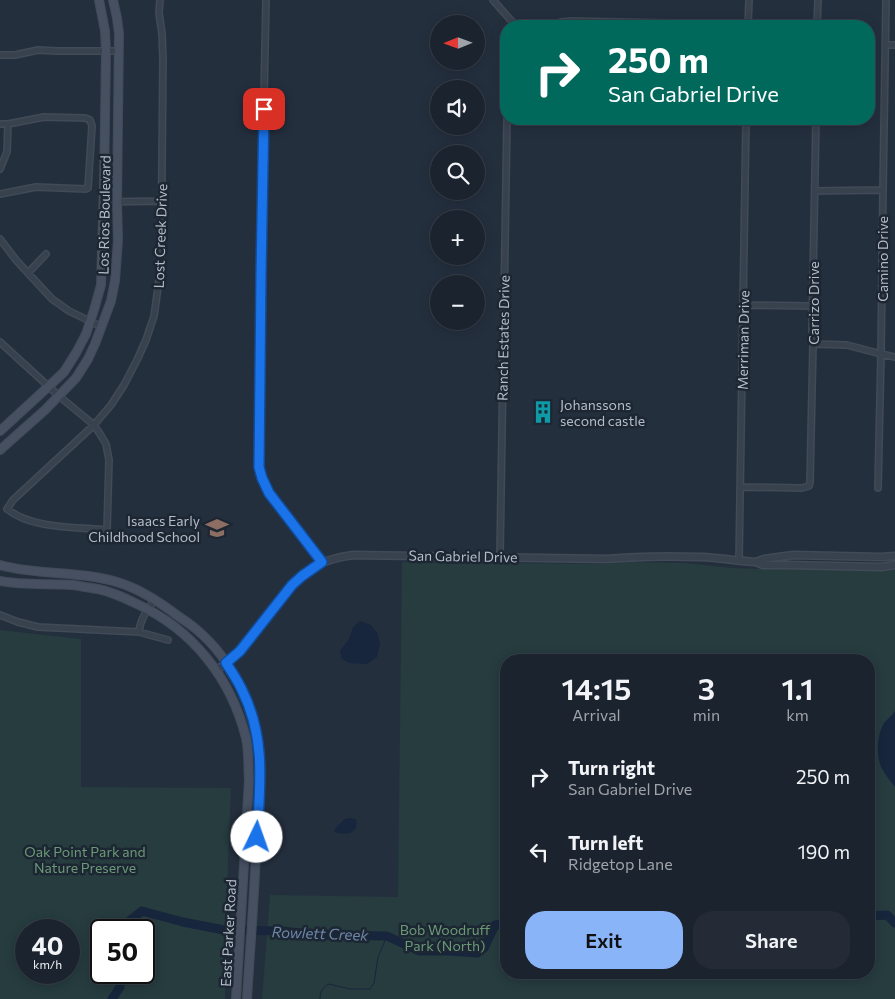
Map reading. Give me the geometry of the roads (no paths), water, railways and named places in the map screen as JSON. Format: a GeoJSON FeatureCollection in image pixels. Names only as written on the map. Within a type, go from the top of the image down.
{"type":"FeatureCollection","features":[{"type":"Feature","properties":{"kind":"main road","name":"Los Rios Boulevard"},"geometry":{"type":"LineString","coordinates":[[0,431],[64,372],[86,334],[101,285],[106,30],[99,0]]}},
{"type":"Feature","properties":{"kind":"main road","name":"Los Rios Boulevard"},"geometry":{"type":"LineString","coordinates":[[0,450],[46,410],[76,378],[88,359],[111,301],[115,280],[118,240],[120,34],[113,0]]}},
{"type":"Feature","properties":{"kind":"main road","name":"East Parker Road"},"geometry":{"type":"LineString","coordinates":[[0,565],[14,569],[73,573],[103,578],[124,585],[154,599],[196,629],[226,663],[242,690],[252,714],[260,758],[256,871],[247,999]]}},
{"type":"Feature","properties":{"kind":"main road","name":"East Parker Road"},"geometry":{"type":"LineString","coordinates":[[0,581],[72,585],[98,589],[116,595],[148,609],[184,634],[217,670],[242,726],[246,740],[249,780],[236,999]]}},
{"type":"Feature","properties":{"kind":"main road"},"geometry":{"type":"LineString","coordinates":[[242,726],[254,722]]}},
{"type":"Feature","properties":{"kind":"main road"},"geometry":{"type":"LineString","coordinates":[[249,780],[260,780]]}},
{"type":"Feature","properties":{"kind":"street","name":"Lost Creek Drive"},"geometry":{"type":"LineString","coordinates":[[94,425],[106,444],[109,460],[107,530],[34,523],[14,515],[7,508],[13,500],[94,425],[111,405],[124,385],[143,347],[154,316],[161,266],[163,59],[159,13],[160,0]]}},
{"type":"Feature","properties":{"kind":"street"},"geometry":{"type":"LineString","coordinates":[[266,0],[259,467],[269,493],[322,562]]}},
{"type":"Feature","properties":{"kind":"street"},"geometry":{"type":"LineString","coordinates":[[493,0],[511,20]]}},
{"type":"Feature","properties":{"kind":"street"},"geometry":{"type":"LineString","coordinates":[[748,20],[749,0]]}},
{"type":"Feature","properties":{"kind":"street"},"geometry":{"type":"LineString","coordinates":[[818,0],[818,20]]}},
{"type":"Feature","properties":{"kind":"street","name":"Camino Drive"},"geometry":{"type":"LineString","coordinates":[[878,488],[886,0]]}},
{"type":"Feature","properties":{"kind":"street"},"geometry":{"type":"LineString","coordinates":[[886,45],[895,45]]}},
{"type":"Feature","properties":{"kind":"street"},"geometry":{"type":"LineString","coordinates":[[0,55],[15,55],[38,50],[119,51]]}},
{"type":"Feature","properties":{"kind":"street"},"geometry":{"type":"LineString","coordinates":[[0,124],[44,117],[85,118],[90,120],[92,126],[88,188],[36,187],[0,194]]}},
{"type":"Feature","properties":{"kind":"street"},"geometry":{"type":"LineString","coordinates":[[0,169],[7,152],[8,124]]}},
{"type":"Feature","properties":{"kind":"street","name":"Ranch Estates Drive"},"geometry":{"type":"LineString","coordinates":[[500,556],[507,125]]}},
{"type":"Feature","properties":{"kind":"street","name":"Merriman Drive"},"geometry":{"type":"LineString","coordinates":[[739,561],[746,125]]}},
{"type":"Feature","properties":{"kind":"street","name":"Carrizo Drive"},"geometry":{"type":"LineString","coordinates":[[740,487],[802,488],[809,486],[811,478],[816,125]]}},
{"type":"Feature","properties":{"kind":"street"},"geometry":{"type":"LineString","coordinates":[[815,191],[883,190]]}},
{"type":"Feature","properties":{"kind":"street"},"geometry":{"type":"LineString","coordinates":[[104,202],[162,201]]}},
{"type":"Feature","properties":{"kind":"street"},"geometry":{"type":"LineString","coordinates":[[0,239],[16,260],[54,300],[64,308],[102,326]]}},
{"type":"Feature","properties":{"kind":"street"},"geometry":{"type":"LineString","coordinates":[[28,273],[46,254]]}},
{"type":"Feature","properties":{"kind":"street"},"geometry":{"type":"LineString","coordinates":[[743,305],[812,306]]}},
{"type":"Feature","properties":{"kind":"street"},"geometry":{"type":"LineString","coordinates":[[0,342],[94,425]]}},
{"type":"Feature","properties":{"kind":"street"},"geometry":{"type":"LineString","coordinates":[[813,344],[847,345],[895,357]]}},
{"type":"Feature","properties":{"kind":"street","name":"San Gabriel Drive"},"geometry":{"type":"LineString","coordinates":[[756,562],[792,555],[895,556]]}},
{"type":"Feature","properties":{"kind":"street","name":"San Gabriel Drive"},"geometry":{"type":"LineString","coordinates":[[217,670],[240,651],[292,585],[322,562],[340,556],[500,556],[607,559],[635,556],[664,556],[704,557],[756,562],[764,565],[881,567],[895,565]]}},
{"type":"Feature","properties":{"kind":"street"},"geometry":{"type":"LineString","coordinates":[[139,632],[140,626],[154,599]]}},
{"type":"Feature","properties":{"kind":"street"},"geometry":{"type":"LineString","coordinates":[[0,615],[38,627],[139,632],[168,640]]}},
{"type":"Feature","properties":{"kind":"water"},"geometry":{"type":"Polygon","coordinates":[[[360,621],[371,625],[378,634],[380,645],[377,657],[367,664],[349,663],[342,659],[340,651],[349,639],[353,627],[360,621]]]}},
{"type":"Feature","properties":{"kind":"water"},"geometry":{"type":"Polygon","coordinates":[[[895,711],[895,787],[881,767],[878,751],[879,739],[884,723],[895,711]]]}},
{"type":"Feature","properties":{"kind":"water"},"geometry":{"type":"Polygon","coordinates":[[[348,818],[356,819],[357,824],[354,831],[347,834],[334,832],[343,820],[348,818]]]}},
{"type":"Feature","properties":{"kind":"waterway","name":"Rowlett Creek"},"geometry":{"type":"LineString","coordinates":[[132,919],[142,911],[224,930],[281,931],[319,935],[387,936],[419,951],[477,953],[484,948],[495,925],[500,924]]}},
{"type":"Feature","properties":{"kind":"waterway","name":"Rowlett Creek"},"geometry":{"type":"LineString","coordinates":[[875,916],[887,915],[895,923]]}},
{"type":"Feature","properties":{"kind":"waterway"},"geometry":{"type":"LineString","coordinates":[[320,999],[322,990],[329,984],[350,989],[370,989],[374,983],[378,957],[387,936]]}},
{"type":"Feature","properties":{"kind":"waterway","name":"Rowlett Creek"},"geometry":{"type":"LineString","coordinates":[[112,999],[120,984]]}},
{"type":"Feature","properties":{"kind":"place","name":"Johanssons second castle"},"geometry":{"type":"Point","coordinates":[543,412]}},
{"type":"Feature","properties":{"kind":"place","name":"Isaacs Early Childhood School"},"geometry":{"type":"Point","coordinates":[217,528]}},
{"type":"Feature","properties":{"kind":"park label","name":"Oak Point Park and Nature Preserve"},"geometry":{"type":"Point","coordinates":[85,860]}},
{"type":"Feature","properties":{"kind":"park label","name":"Bob Woodruff Park (North)"},"geometry":{"type":"Point","coordinates":[445,938]}}]}
